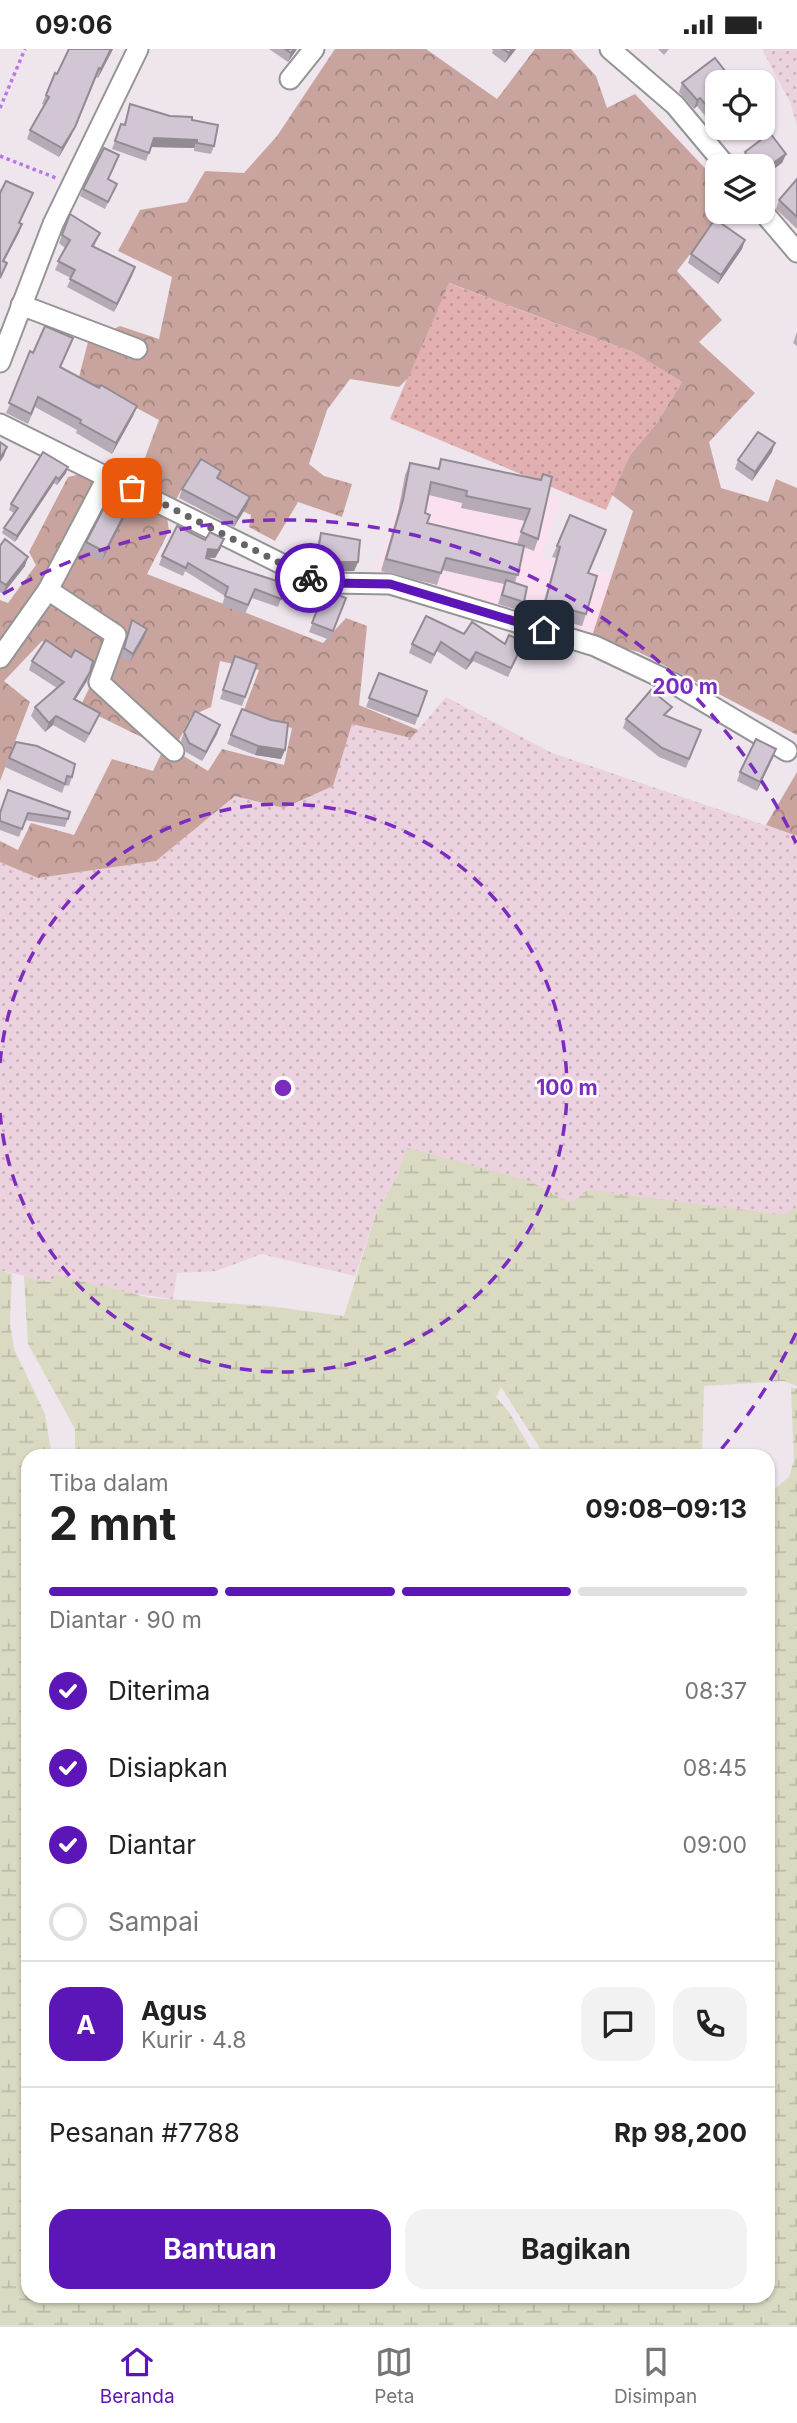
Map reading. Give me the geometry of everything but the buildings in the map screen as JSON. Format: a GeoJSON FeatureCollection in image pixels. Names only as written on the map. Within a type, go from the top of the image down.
{"type":"FeatureCollection","features":[{"type":"Feature","properties":{"kind":"street"},"geometry":{"type":"LineString","coordinates":[[0,362],[71,184],[138,49]]}},
{"type":"Feature","properties":{"kind":"street"},"geometry":{"type":"LineString","coordinates":[[290,79],[314,49]]}},
{"type":"Feature","properties":{"kind":"street"},"geometry":{"type":"LineString","coordinates":[[610,49],[675,105],[716,154]]}},
{"type":"Feature","properties":{"kind":"street"},"geometry":{"type":"LineString","coordinates":[[773,224],[797,252]]}},
{"type":"Feature","properties":{"kind":"street"},"geometry":{"type":"LineString","coordinates":[[21,305],[137,349]]}},
{"type":"Feature","properties":{"kind":"street"},"geometry":{"type":"LineString","coordinates":[[0,424],[314,580],[390,584],[595,646],[674,683],[787,751]]}},
{"type":"Feature","properties":{"kind":"street"},"geometry":{"type":"LineString","coordinates":[[0,658],[48,590],[108,476]]}},
{"type":"Feature","properties":{"kind":"street"},"geometry":{"type":"LineString","coordinates":[[48,590],[117,636],[99,681],[174,751]]}},
{"type":"Feature","properties":{"kind":"path"},"geometry":{"type":"LineString","coordinates":[[0,108],[25,49]]}},
{"type":"Feature","properties":{"kind":"path"},"geometry":{"type":"LineString","coordinates":[[0,156],[71,184]]}},
{"type":"Feature","properties":{"kind":"shaded area"},"geometry":{"type":"Polygon","coordinates":[[[762,49],[797,49],[797,126],[791,104],[762,49]]]}},
{"type":"Feature","properties":{"kind":"shaded area"},"geometry":{"type":"Polygon","coordinates":[[[448,283],[633,352],[682,382],[657,423],[630,455],[606,510],[390,419],[448,283]]]}},
{"type":"Feature","properties":{"kind":"shaded area"},"geometry":{"type":"Polygon","coordinates":[[[408,467],[480,470],[561,499],[541,558],[614,575],[591,639],[373,583],[408,467]]]}},
{"type":"Feature","properties":{"kind":"shaded area"},"geometry":{"type":"Polygon","coordinates":[[[446,697],[552,753],[797,836],[797,1207],[784,1216],[702,1205],[571,1203],[407,1148],[395,1181],[376,1213],[355,1276],[261,1254],[216,1271],[177,1273],[173,1299],[50,1282],[0,1270],[0,862],[38,878],[156,861],[235,796],[284,808],[352,724],[411,738],[446,697]]]}},
{"type":"Feature","properties":{"kind":"green space"},"geometry":{"type":"Polygon","coordinates":[[[335,49],[426,49],[497,99],[535,49],[571,49],[596,76],[607,108],[635,94],[705,168],[705,224],[713,224],[677,271],[722,320],[699,342],[755,393],[709,442],[721,488],[768,502],[776,479],[797,488],[797,735],[639,652],[591,639],[633,511],[612,495],[630,455],[657,423],[682,382],[633,352],[449,283],[408,378],[399,387],[350,379],[327,410],[309,464],[324,476],[352,484],[342,517],[298,502],[275,541],[249,527],[251,515],[219,500],[216,484],[190,474],[167,516],[169,531],[147,574],[323,643],[346,618],[367,626],[359,705],[418,730],[411,738],[352,724],[333,786],[284,808],[235,796],[156,861],[38,878],[0,862],[0,841],[18,850],[31,823],[74,835],[112,759],[153,771],[164,748],[80,707],[97,672],[42,641],[4,681],[30,702],[0,781],[0,600],[8,603],[36,565],[29,552],[68,477],[85,473],[136,482],[159,420],[79,377],[88,342],[120,326],[159,339],[172,277],[118,251],[140,210],[187,202],[205,171],[244,173],[277,136],[335,49]],[[220,661],[211,707],[191,716],[174,750],[208,771],[222,749],[284,765],[292,728],[242,715],[259,670],[220,661]]]}},
{"type":"Feature","properties":{"kind":"green space"},"geometry":{"type":"Polygon","coordinates":[[[797,772],[797,836],[766,825],[797,772]]]}},
{"type":"Feature","properties":{"kind":"green space"},"geometry":{"type":"Polygon","coordinates":[[[407,1148],[527,1180],[571,1203],[588,1190],[784,1215],[797,1207],[797,1386],[784,1381],[704,1386],[702,1449],[541,1449],[501,1387],[496,1397],[509,1412],[531,1449],[75,1449],[75,1429],[28,1344],[24,1276],[50,1282],[56,1275],[151,1298],[268,1306],[344,1316],[376,1213],[395,1181],[407,1148]]]}},
{"type":"Feature","properties":{"kind":"green space"},"geometry":{"type":"Polygon","coordinates":[[[0,1270],[12,1274],[10,1322],[14,1349],[45,1414],[51,1449],[21,1449],[21,2303],[775,2303],[775,1488],[789,1477],[794,1460],[791,1387],[797,1389],[797,2325],[0,2325],[0,1270]]]}},
{"type":"Feature","properties":{"kind":"way so far"},"geometry":{"type":"LineString","coordinates":[[132,488],[310,578]]}},
{"type":"Feature","properties":{"kind":"route"},"geometry":{"type":"LineString","coordinates":[[310,578],[332,583],[390,584],[544,630]]}}]}
